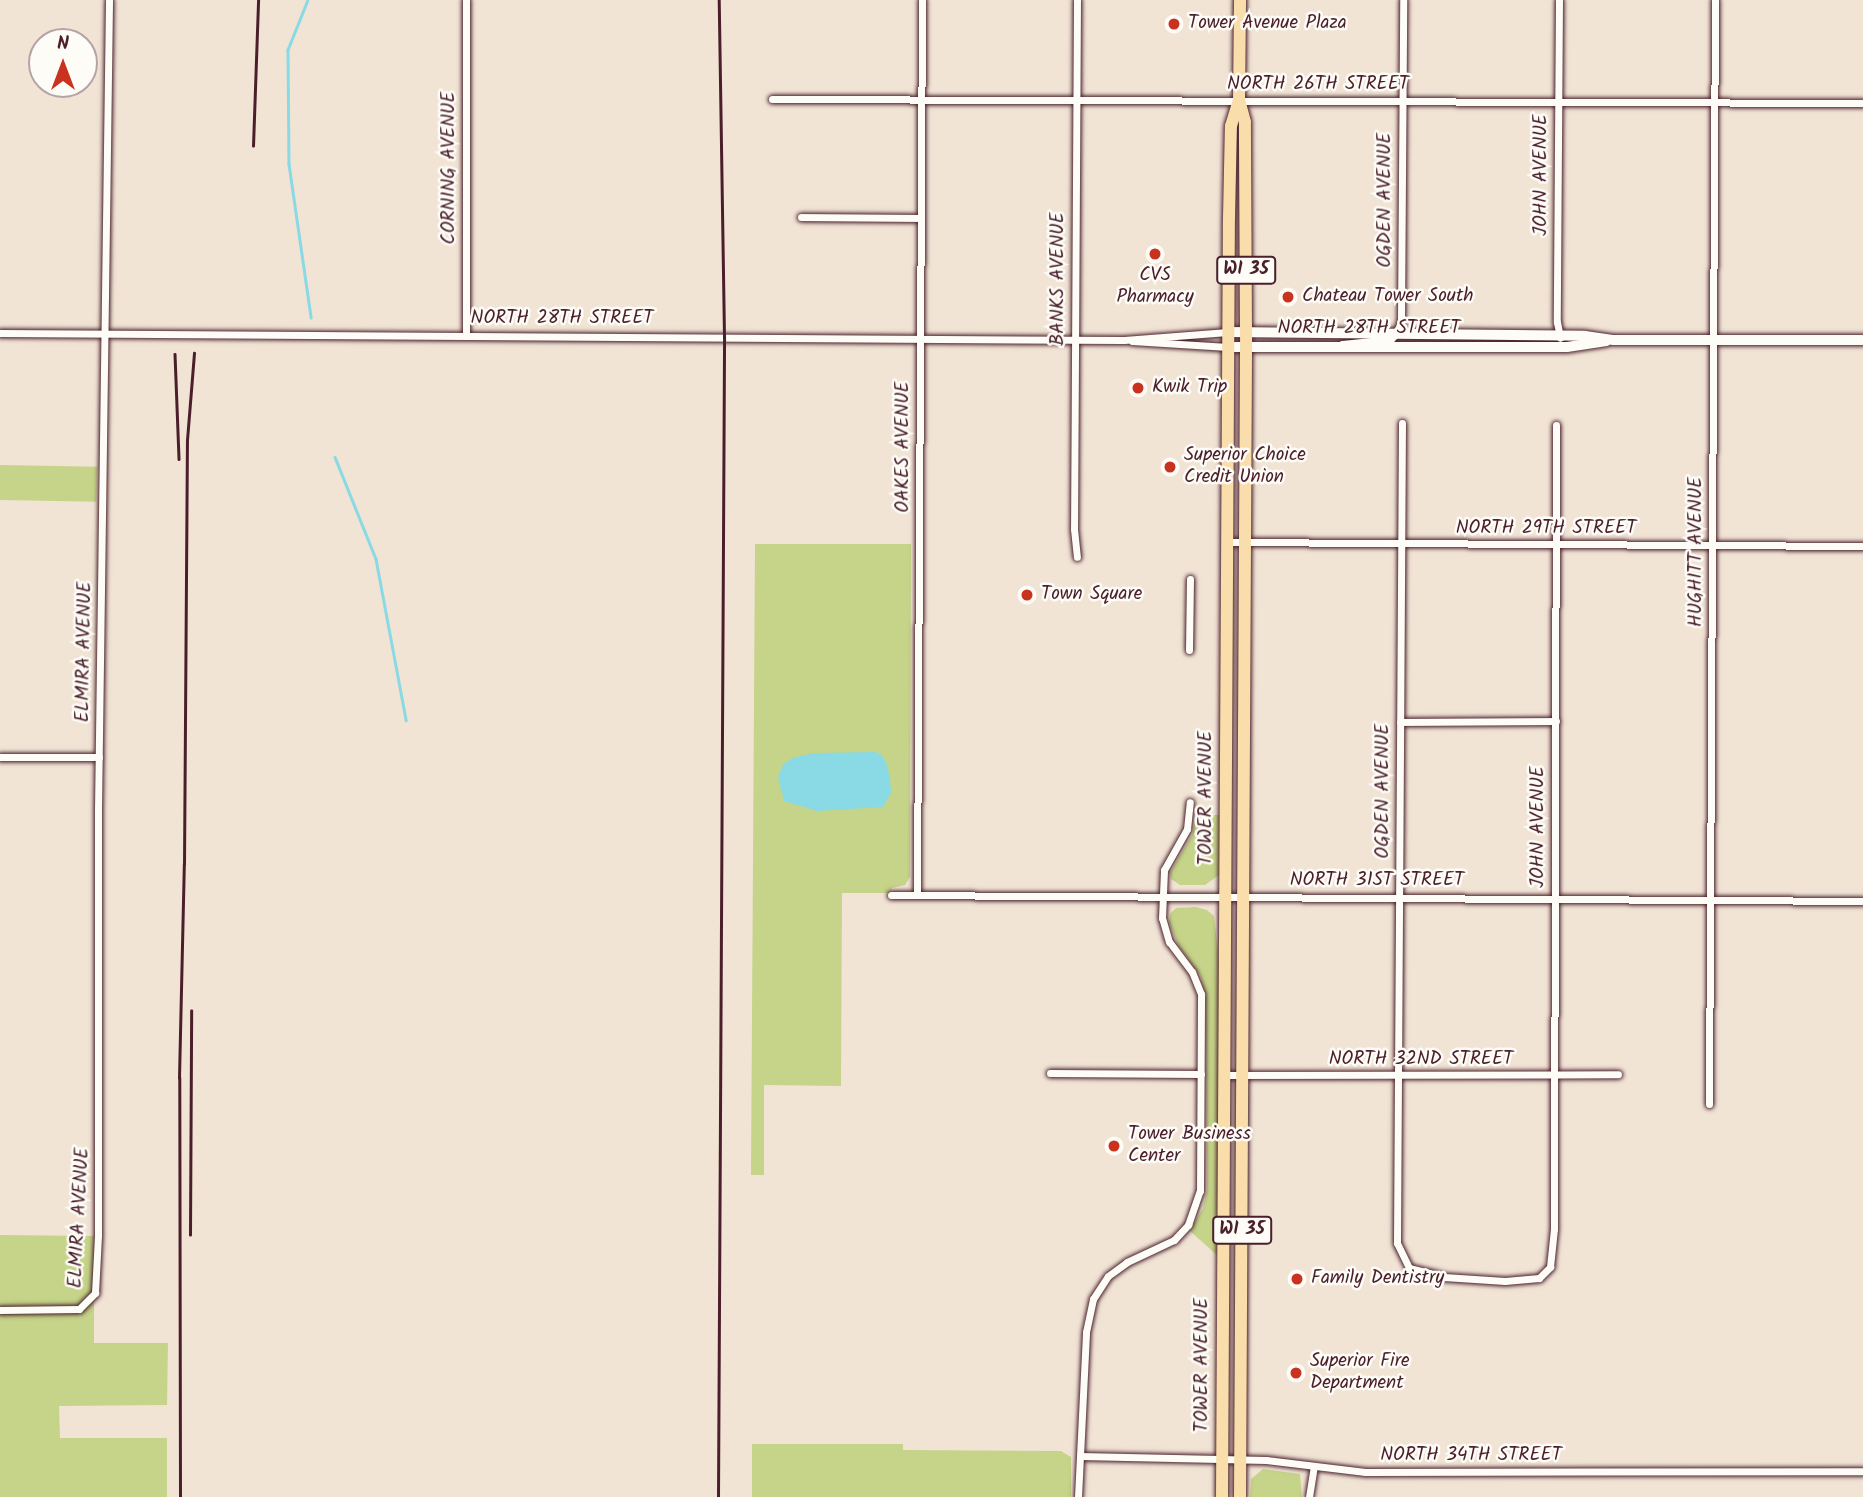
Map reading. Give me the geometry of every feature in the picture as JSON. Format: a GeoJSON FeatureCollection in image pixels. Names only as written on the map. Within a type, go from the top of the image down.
{"type":"FeatureCollection","features":[{"type":"Feature","properties":{"kind":"main road","name":"TOWER AVENUE"},"geometry":{"type":"LineString","coordinates":[[1240,0],[1239,100],[1245,122],[1246,333],[1240,1497]]}},
{"type":"Feature","properties":{"kind":"main road","name":"TOWER AVENUE"},"geometry":{"type":"LineString","coordinates":[[1222,1497],[1228,332],[1231,126],[1239,100]]}},
{"type":"Feature","properties":{"kind":"main road","name":"NORTH 28TH STREET"},"geometry":{"type":"LineString","coordinates":[[1228,332],[1559,336],[1613,340],[1863,340]]}},
{"type":"Feature","properties":{"kind":"main road","name":"NORTH 28TH STREET"},"geometry":{"type":"LineString","coordinates":[[1228,347],[1567,347],[1613,340]]}},
{"type":"Feature","properties":{"kind":"street","name":"ELMIRA AVENUE"},"geometry":{"type":"LineString","coordinates":[[0,1310],[79,1309],[95,1293],[98,1235],[99,757],[109,0]]}},
{"type":"Feature","properties":{"kind":"street","name":"CORNING AVENUE"},"geometry":{"type":"LineString","coordinates":[[466,0],[466,336]]}},
{"type":"Feature","properties":{"kind":"street","name":"OAKES AVENUE"},"geometry":{"type":"LineString","coordinates":[[917,895],[922,0]]}},
{"type":"Feature","properties":{"kind":"street","name":"BANKS AVENUE"},"geometry":{"type":"LineString","coordinates":[[1077,0],[1074,339],[1074,529],[1077,557]]}},
{"type":"Feature","properties":{"kind":"street","name":"OGDEN AVENUE"},"geometry":{"type":"LineString","coordinates":[[1397,333],[1401,308],[1403,0]]}},
{"type":"Feature","properties":{"kind":"street","name":"JOHN AVENUE"},"geometry":{"type":"LineString","coordinates":[[1559,0],[1559,336]]}},
{"type":"Feature","properties":{"kind":"street","name":"HUGHITT AVENUE"},"geometry":{"type":"LineString","coordinates":[[1709,1104],[1715,0]]}},
{"type":"Feature","properties":{"kind":"street","name":"NORTH 26TH STREET"},"geometry":{"type":"LineString","coordinates":[[772,99],[1863,103]]}},
{"type":"Feature","properties":{"kind":"street"},"geometry":{"type":"LineString","coordinates":[[801,217],[920,218]]}},
{"type":"Feature","properties":{"kind":"street","name":"NORTH 28TH STREET"},"geometry":{"type":"LineString","coordinates":[[1124,340],[1228,332]]}},
{"type":"Feature","properties":{"kind":"street","name":"NORTH 28TH STREET"},"geometry":{"type":"LineString","coordinates":[[0,333],[1074,339],[1228,347]]}},
{"type":"Feature","properties":{"kind":"street"},"geometry":{"type":"LineString","coordinates":[[1335,346],[1354,341],[1385,340],[1397,333]]}},
{"type":"Feature","properties":{"kind":"street"},"geometry":{"type":"LineString","coordinates":[[1559,336],[1567,347]]}},
{"type":"Feature","properties":{"kind":"street","name":"OGDEN AVENUE"},"geometry":{"type":"LineString","coordinates":[[1397,1243],[1402,423]]}},
{"type":"Feature","properties":{"kind":"street","name":"JOHN AVENUE"},"geometry":{"type":"LineString","coordinates":[[1397,1243],[1409,1268],[1444,1277],[1539,1278],[1550,1267],[1554,1229],[1556,425]]}},
{"type":"Feature","properties":{"kind":"street","name":"NORTH 29TH STREET"},"geometry":{"type":"LineString","coordinates":[[1228,542],[1863,546]]}},
{"type":"Feature","properties":{"kind":"street"},"geometry":{"type":"LineString","coordinates":[[1189,579],[1189,650]]}},
{"type":"Feature","properties":{"kind":"street"},"geometry":{"type":"LineString","coordinates":[[1399,722],[1556,721]]}},
{"type":"Feature","properties":{"kind":"street"},"geometry":{"type":"LineString","coordinates":[[0,757],[99,757]]}},
{"type":"Feature","properties":{"kind":"street"},"geometry":{"type":"LineString","coordinates":[[1078,1497],[1086,1332],[1093,1299],[1108,1276],[1127,1262],[1174,1240],[1188,1225],[1197,1204],[1201,1172],[1201,995],[1192,972],[1167,938],[1162,918],[1165,866],[1187,829],[1190,802]]}},
{"type":"Feature","properties":{"kind":"street","name":"NORTH 31ST STREET"},"geometry":{"type":"LineString","coordinates":[[891,895],[1401,896],[1863,901]]}},
{"type":"Feature","properties":{"kind":"street"},"geometry":{"type":"LineString","coordinates":[[1050,1073],[1201,1073]]}},
{"type":"Feature","properties":{"kind":"street","name":"NORTH 32ND STREET"},"geometry":{"type":"LineString","coordinates":[[1224,1075],[1618,1074]]}},
{"type":"Feature","properties":{"kind":"street","name":"NORTH 34TH STREET"},"geometry":{"type":"LineString","coordinates":[[1080,1457],[1240,1459],[1365,1472],[1863,1471]]}},
{"type":"Feature","properties":{"kind":"street"},"geometry":{"type":"LineString","coordinates":[[1309,1497],[1314,1466]]}},
{"type":"Feature","properties":{"kind":"green space"},"geometry":{"type":"Polygon","coordinates":[[[0,465],[97,467],[96,502],[0,500],[0,465]]]}},
{"type":"Feature","properties":{"kind":"green space"},"geometry":{"type":"Polygon","coordinates":[[[755,544],[911,544],[910,877],[905,885],[892,888],[891,893],[842,893],[841,1086],[764,1085],[764,1175],[751,1175],[755,544]]]}},
{"type":"Feature","properties":{"kind":"green space"},"geometry":{"type":"Polygon","coordinates":[[[1196,815],[1221,815],[1219,875],[1205,885],[1180,885],[1171,879],[1170,873],[1192,835],[1196,815]]]}},
{"type":"Feature","properties":{"kind":"green space"},"geometry":{"type":"Polygon","coordinates":[[[1196,907],[1207,910],[1214,916],[1219,962],[1219,1257],[1190,1231],[1203,1208],[1207,1189],[1206,995],[1200,975],[1178,945],[1169,922],[1170,914],[1176,908],[1196,907]]]}},
{"type":"Feature","properties":{"kind":"green space"},"geometry":{"type":"Polygon","coordinates":[[[0,1235],[94,1236],[94,1343],[168,1343],[167,1405],[59,1406],[60,1438],[167,1438],[167,1497],[0,1497],[0,1235]]]}},
{"type":"Feature","properties":{"kind":"green space"},"geometry":{"type":"Polygon","coordinates":[[[752,1444],[903,1444],[903,1450],[1061,1451],[1071,1457],[1071,1497],[752,1497],[752,1444]]]}},
{"type":"Feature","properties":{"kind":"green space"},"geometry":{"type":"Polygon","coordinates":[[[1263,1469],[1300,1474],[1302,1497],[1250,1497],[1251,1479],[1263,1469]]]}},
{"type":"Feature","properties":{"kind":"water"},"geometry":{"type":"Polygon","coordinates":[[[875,752],[882,755],[890,778],[891,793],[883,807],[817,811],[784,801],[778,777],[783,765],[792,758],[814,753],[875,752]]]}},
{"type":"Feature","properties":{"kind":"waterway"},"geometry":{"type":"LineString","coordinates":[[308,0],[288,50],[289,164],[311,317]]}},
{"type":"Feature","properties":{"kind":"waterway"},"geometry":{"type":"LineString","coordinates":[[335,457],[376,559],[406,720]]}},
{"type":"Feature","properties":{"kind":"railway"},"geometry":{"type":"LineString","coordinates":[[253,146],[258,0]]}},
{"type":"Feature","properties":{"kind":"railway"},"geometry":{"type":"LineString","coordinates":[[718,1497],[724,337],[719,0]]}},
{"type":"Feature","properties":{"kind":"railway"},"geometry":{"type":"LineString","coordinates":[[180,1497],[179,1078],[184,864],[187,440],[194,353]]}},
{"type":"Feature","properties":{"kind":"railway"},"geometry":{"type":"LineString","coordinates":[[175,354],[179,459]]}},
{"type":"Feature","properties":{"kind":"railway"},"geometry":{"type":"LineString","coordinates":[[190,1235],[191,1011]]}},
{"type":"Feature","properties":{"kind":"place","name":"Tower Avenue Plaza"},"geometry":{"type":"Point","coordinates":[1174,24]}},
{"type":"Feature","properties":{"kind":"place","name":"CVS Pharmacy"},"geometry":{"type":"Point","coordinates":[1155,254]}},
{"type":"Feature","properties":{"kind":"place","name":"Chateau Tower South"},"geometry":{"type":"Point","coordinates":[1288,297]}},
{"type":"Feature","properties":{"kind":"place","name":"Kwik Trip"},"geometry":{"type":"Point","coordinates":[1138,388]}},
{"type":"Feature","properties":{"kind":"place","name":"Superior Choice Credit Union"},"geometry":{"type":"Point","coordinates":[1170,467]}},
{"type":"Feature","properties":{"kind":"place","name":"Town Square"},"geometry":{"type":"Point","coordinates":[1027,595]}},
{"type":"Feature","properties":{"kind":"place","name":"Tower Business Center"},"geometry":{"type":"Point","coordinates":[1114,1146]}},
{"type":"Feature","properties":{"kind":"place","name":"Family Dentistry"},"geometry":{"type":"Point","coordinates":[1297,1279]}},
{"type":"Feature","properties":{"kind":"place","name":"Superior Fire Department"},"geometry":{"type":"Point","coordinates":[1296,1373]}}]}
